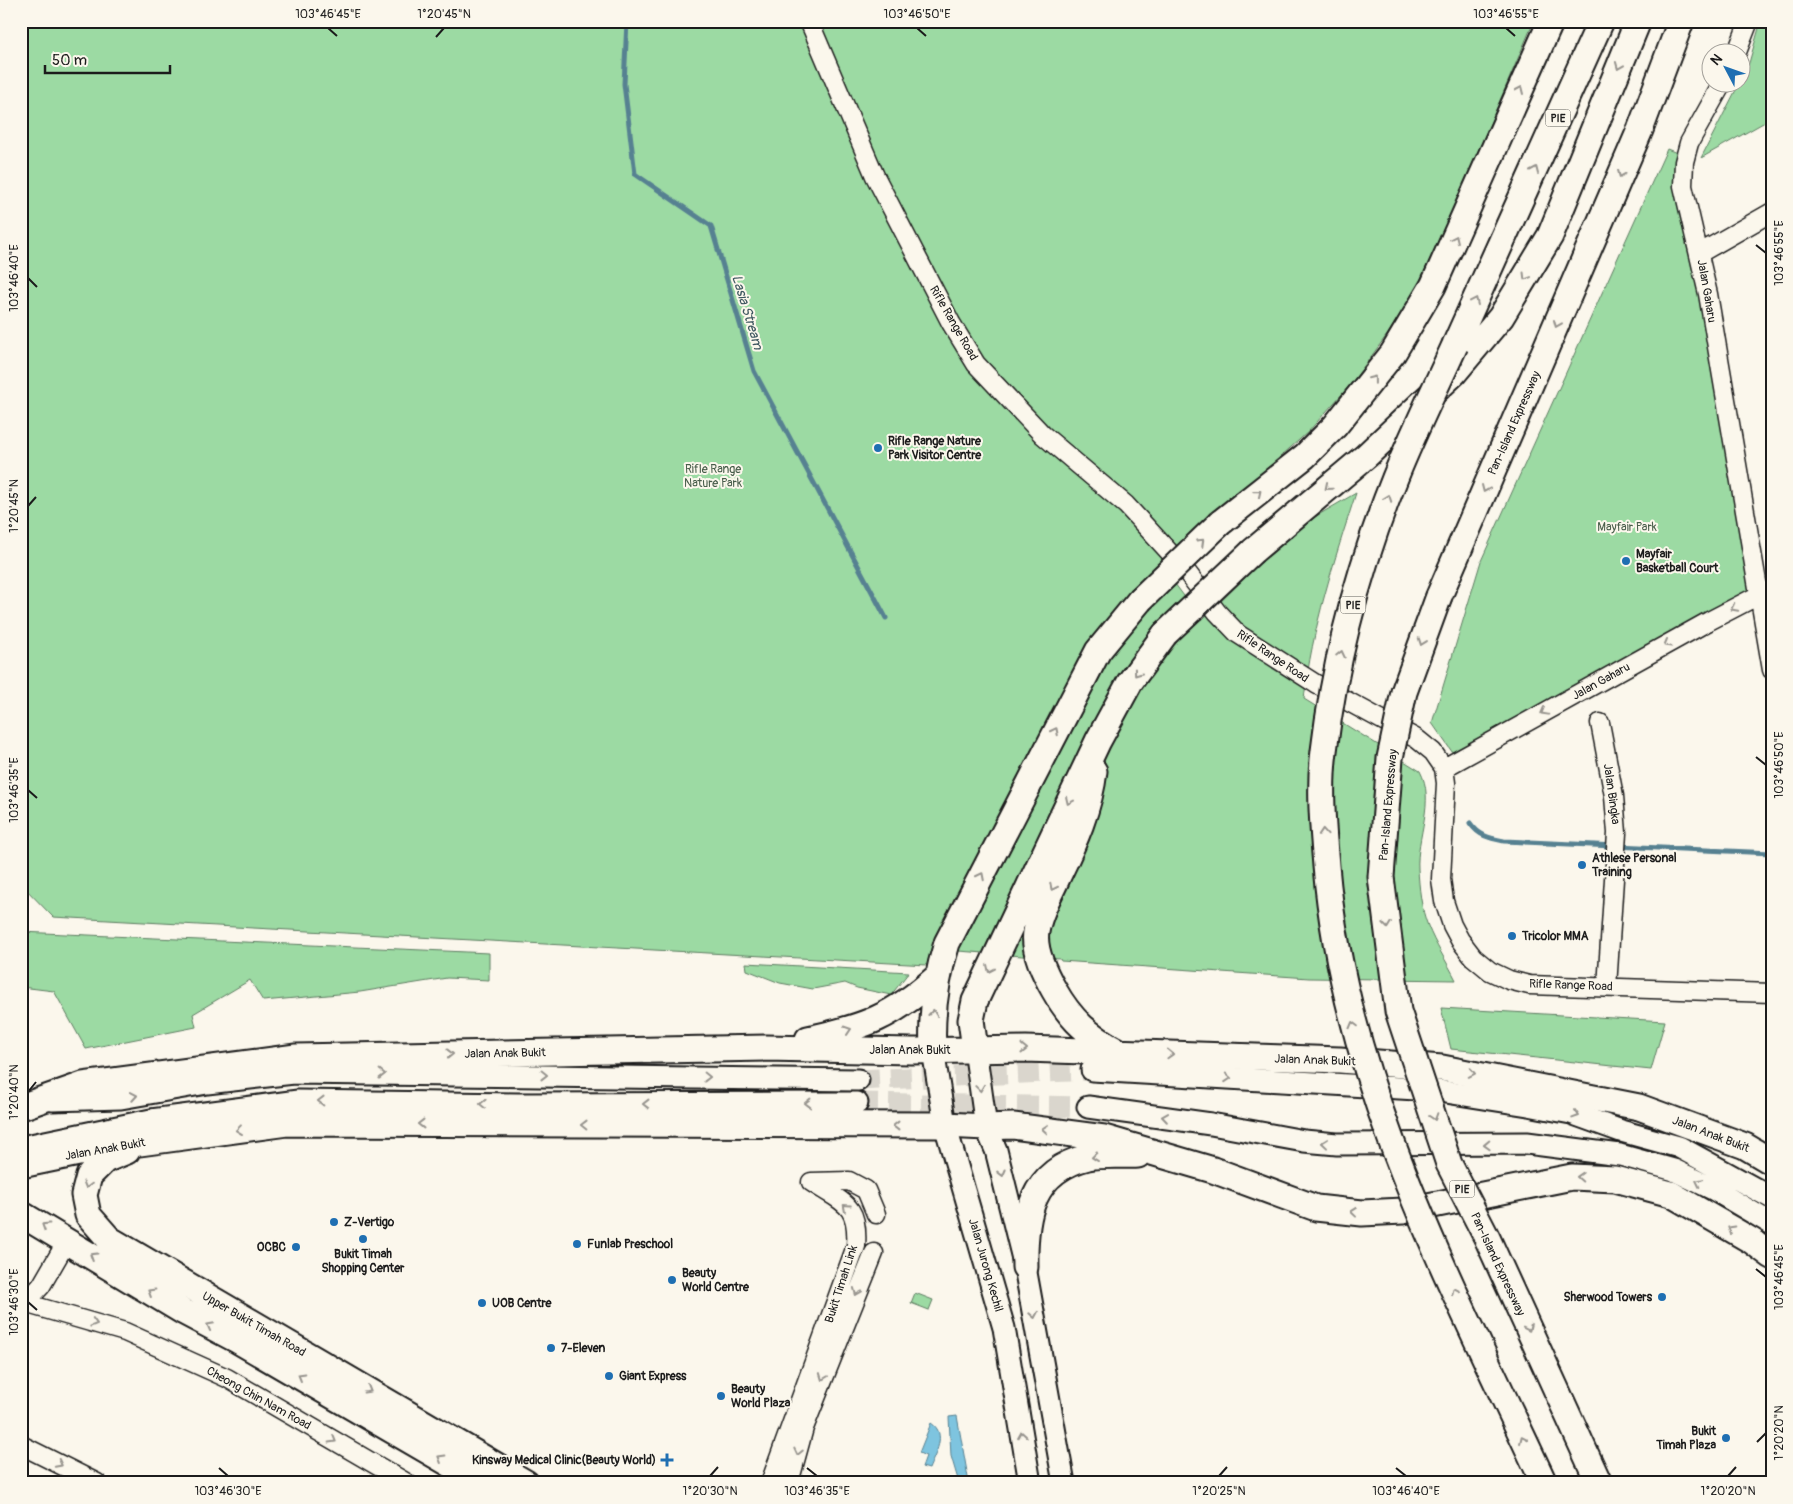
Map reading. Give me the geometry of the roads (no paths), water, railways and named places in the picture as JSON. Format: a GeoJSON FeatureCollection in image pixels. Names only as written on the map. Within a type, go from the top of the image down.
{"type":"FeatureCollection","features":[{"type":"Feature","properties":{"kind":"highway"},"geometry":{"type":"LineString","coordinates":[[933,1050],[932,1030],[936,977],[947,943],[1098,651],[1140,600],[1220,523],[1305,456],[1335,426],[1393,353],[1437,278],[1551,21]]}},
{"type":"Feature","properties":{"kind":"highway","name":"PIE"},"geometry":{"type":"LineString","coordinates":[[1544,1483],[1423,1221],[1368,1078],[1343,987],[1330,914],[1322,792],[1323,755],[1330,710],[1353,603],[1372,542],[1396,476],[1601,21]]}},
{"type":"Feature","properties":{"kind":"highway"},"geometry":{"type":"LineString","coordinates":[[975,1049],[971,1020],[975,1001],[1098,741],[1130,682],[1165,634],[1253,551],[1366,456],[1447,380],[1501,318],[1550,236],[1638,21]]}},
{"type":"Feature","properties":{"kind":"highway","name":"Pan-Island Expressway"},"geometry":{"type":"LineString","coordinates":[[1599,1483],[1487,1238],[1449,1164],[1398,1010],[1381,877],[1390,758],[1404,692],[1439,596],[1640,130],[1681,21]]}},
{"type":"Feature","properties":{"kind":"highway"},"geometry":{"type":"LineString","coordinates":[[1098,741],[1091,793],[1048,897],[1036,934],[1038,952],[1043,968],[1059,998],[1076,1021],[1095,1039],[1122,1053]]}},
{"type":"Feature","properties":{"kind":"highway"},"geometry":{"type":"LineString","coordinates":[[766,1048],[837,1033],[887,1016],[915,996],[936,977]]}},
{"type":"Feature","properties":{"kind":"highway","name":"Jalan Anak Bukit"},"geometry":{"type":"LineString","coordinates":[[32,1104],[83,1084],[296,1057],[766,1048],[975,1049],[1340,1060],[1449,1069],[1639,1107],[1745,1146],[1772,1162]]}},
{"type":"Feature","properties":{"kind":"highway","name":"Jalan Anak Bukit"},"geometry":{"type":"LineString","coordinates":[[21,1165],[103,1148],[287,1124],[1013,1126],[1065,1131],[1104,1138],[1161,1153],[1316,1208],[1362,1213],[1403,1211],[1572,1177],[1615,1179],[1671,1194],[1752,1241],[1772,1256]]}},
{"type":"Feature","properties":{"kind":"highway","name":"Upper Bukit Timah Road"},"geometry":{"type":"LineString","coordinates":[[153,1141],[105,1160],[89,1176],[84,1195],[88,1215],[109,1239],[526,1483]]}},
{"type":"Feature","properties":{"kind":"highway"},"geometry":{"type":"LineString","coordinates":[[1026,1267],[1025,1234],[1030,1209],[1043,1185],[1060,1169],[1090,1157],[1161,1153]]}},
{"type":"Feature","properties":{"kind":"highway","name":"Upper Bukit Timah Road"},"geometry":{"type":"LineString","coordinates":[[21,1214],[184,1312],[237,1340],[483,1483]]}},
{"type":"Feature","properties":{"kind":"main road"},"geometry":{"type":"LineString","coordinates":[[975,1049],[986,1127],[996,1150],[1026,1267],[1064,1483]]}},
{"type":"Feature","properties":{"kind":"main road","name":"Jalan Jurong Kechil"},"geometry":{"type":"LineString","coordinates":[[933,1050],[945,1125],[1004,1328],[1030,1483]]}},
{"type":"Feature","properties":{"kind":"main road","name":"Jalan Anak Bukit"},"geometry":{"type":"LineString","coordinates":[[1092,1070],[1433,1090],[1571,1113],[1621,1131],[1678,1147],[1772,1198]]}},
{"type":"Feature","properties":{"kind":"main road","name":"Jalan Anak Bukit"},"geometry":{"type":"LineString","coordinates":[[32,1104],[121,1098],[208,1083],[294,1073],[858,1080]]}},
{"type":"Feature","properties":{"kind":"main road","name":"Jalan Anak Bukit"},"geometry":{"type":"LineString","coordinates":[[21,1147],[151,1120],[298,1101],[518,1104],[857,1103]]}},
{"type":"Feature","properties":{"kind":"main road"},"geometry":{"type":"LineString","coordinates":[[1088,1107],[1211,1124],[1304,1141],[1337,1144],[1527,1144],[1620,1154],[1674,1170],[1772,1224]]}},
{"type":"Feature","properties":{"kind":"street","name":"Rifle Range Road"},"geometry":{"type":"LineString","coordinates":[[809,21],[875,176],[951,322],[976,364],[1044,435],[1126,505],[1183,567],[1217,612],[1238,634],[1316,684],[1417,739],[1433,752],[1444,768],[1446,803],[1441,879],[1444,901],[1460,940],[1474,957],[1490,971],[1509,980],[1529,985],[1772,994]]}},
{"type":"Feature","properties":{"kind":"street"},"geometry":{"type":"LineString","coordinates":[[1741,42],[1749,21]]}},
{"type":"Feature","properties":{"kind":"street","name":"Jalan Gaharu"},"geometry":{"type":"LineString","coordinates":[[1444,768],[1765,594],[1700,253],[1683,186],[1684,162],[1688,143],[1716,92]]}},
{"type":"Feature","properties":{"kind":"street"},"geometry":{"type":"LineString","coordinates":[[1700,253],[1772,212]]}},
{"type":"Feature","properties":{"kind":"street"},"geometry":{"type":"LineString","coordinates":[[1765,594],[1772,670]]}},
{"type":"Feature","properties":{"kind":"street","name":"Jalan Bingka"},"geometry":{"type":"LineString","coordinates":[[1600,722],[1614,796],[1617,833],[1606,987]]}},
{"type":"Feature","properties":{"kind":"street","name":"Bukit Timah Link"},"geometry":{"type":"LineString","coordinates":[[770,1483],[856,1246],[857,1226],[854,1215],[849,1207],[811,1182],[849,1181],[866,1190],[876,1214]]}},
{"type":"Feature","properties":{"kind":"street","name":"Cheong Chin Nam Road"},"geometry":{"type":"LineString","coordinates":[[68,1241],[44,1280],[23,1302],[125,1332],[227,1378],[407,1483]]}},
{"type":"Feature","properties":{"kind":"street","name":"Bukit Timah Link"},"geometry":{"type":"LineString","coordinates":[[789,1483],[804,1428],[874,1253]]}},
{"type":"Feature","properties":{"kind":"street"},"geometry":{"type":"LineString","coordinates":[[44,1280],[43,1292],[47,1309]]}},
{"type":"Feature","properties":{"kind":"street"},"geometry":{"type":"LineString","coordinates":[[21,1445],[97,1483]]}},
{"type":"Feature","properties":{"kind":"water"},"geometry":{"type":"Polygon","coordinates":[[[957,1416],[969,1483],[959,1483],[951,1456],[949,1417],[957,1416]]]}},
{"type":"Feature","properties":{"kind":"water"},"geometry":{"type":"Polygon","coordinates":[[[931,1423],[939,1433],[939,1445],[929,1469],[922,1467],[926,1456],[919,1453],[931,1423]]]}},
{"type":"Feature","properties":{"kind":"waterway","name":"Lasia Stream"},"geometry":{"type":"LineString","coordinates":[[627,21],[624,84],[635,174],[711,226],[754,371],[886,618]]}},
{"type":"Feature","properties":{"kind":"waterway"},"geometry":{"type":"LineString","coordinates":[[1470,823],[1485,836],[1504,841],[1772,853]]}},
{"type":"Feature","properties":{"kind":"tunnel"},"geometry":{"type":"LineString","coordinates":[[858,1080],[1092,1070]]}},
{"type":"Feature","properties":{"kind":"tunnel"},"geometry":{"type":"LineString","coordinates":[[857,1103],[1088,1107]]}},
{"type":"Feature","properties":{"kind":"place","name":"Rifle Range Nature Park Visitor Centre"},"geometry":{"type":"Point","coordinates":[878,448]}},
{"type":"Feature","properties":{"kind":"place","name":"Mayfair Basketball Court"},"geometry":{"type":"Point","coordinates":[1626,561]}},
{"type":"Feature","properties":{"kind":"place","name":"Athlese Personal Training"},"geometry":{"type":"Point","coordinates":[1582,865]}},
{"type":"Feature","properties":{"kind":"place","name":"Tricolor MMA"},"geometry":{"type":"Point","coordinates":[1512,936]}},
{"type":"Feature","properties":{"kind":"place","name":"Z-Vertigo"},"geometry":{"type":"Point","coordinates":[334,1222]}},
{"type":"Feature","properties":{"kind":"place","name":"Bukit Timah Shopping Center"},"geometry":{"type":"Point","coordinates":[363,1239]}},
{"type":"Feature","properties":{"kind":"place","name":"Funlab Preschool"},"geometry":{"type":"Point","coordinates":[577,1244]}},
{"type":"Feature","properties":{"kind":"place","name":"OCBC"},"geometry":{"type":"Point","coordinates":[296,1247]}},
{"type":"Feature","properties":{"kind":"place","name":"Beauty World Centre"},"geometry":{"type":"Point","coordinates":[672,1280]}},
{"type":"Feature","properties":{"kind":"place","name":"Sherwood Towers"},"geometry":{"type":"Point","coordinates":[1662,1297]}},
{"type":"Feature","properties":{"kind":"place","name":"UOB Centre"},"geometry":{"type":"Point","coordinates":[482,1303]}},
{"type":"Feature","properties":{"kind":"place","name":"7-Eleven"},"geometry":{"type":"Point","coordinates":[551,1348]}},
{"type":"Feature","properties":{"kind":"place","name":"Giant Express"},"geometry":{"type":"Point","coordinates":[609,1376]}},
{"type":"Feature","properties":{"kind":"place","name":"Beauty World Plaza"},"geometry":{"type":"Point","coordinates":[721,1396]}},
{"type":"Feature","properties":{"kind":"place","name":"Bukit Timah Plaza"},"geometry":{"type":"Point","coordinates":[1726,1438]}},
{"type":"Feature","properties":{"kind":"place","name":"Kinsway Medical Clinic(Beauty World)"},"geometry":{"type":"Point","coordinates":[667,1460]}},
{"type":"Feature","properties":{"kind":"park label","name":"Rifle Range Nature Park"},"geometry":{"type":"Point","coordinates":[713,476]}},
{"type":"Feature","properties":{"kind":"park label","name":"Mayfair Park"},"geometry":{"type":"Point","coordinates":[1627,527]}}]}
